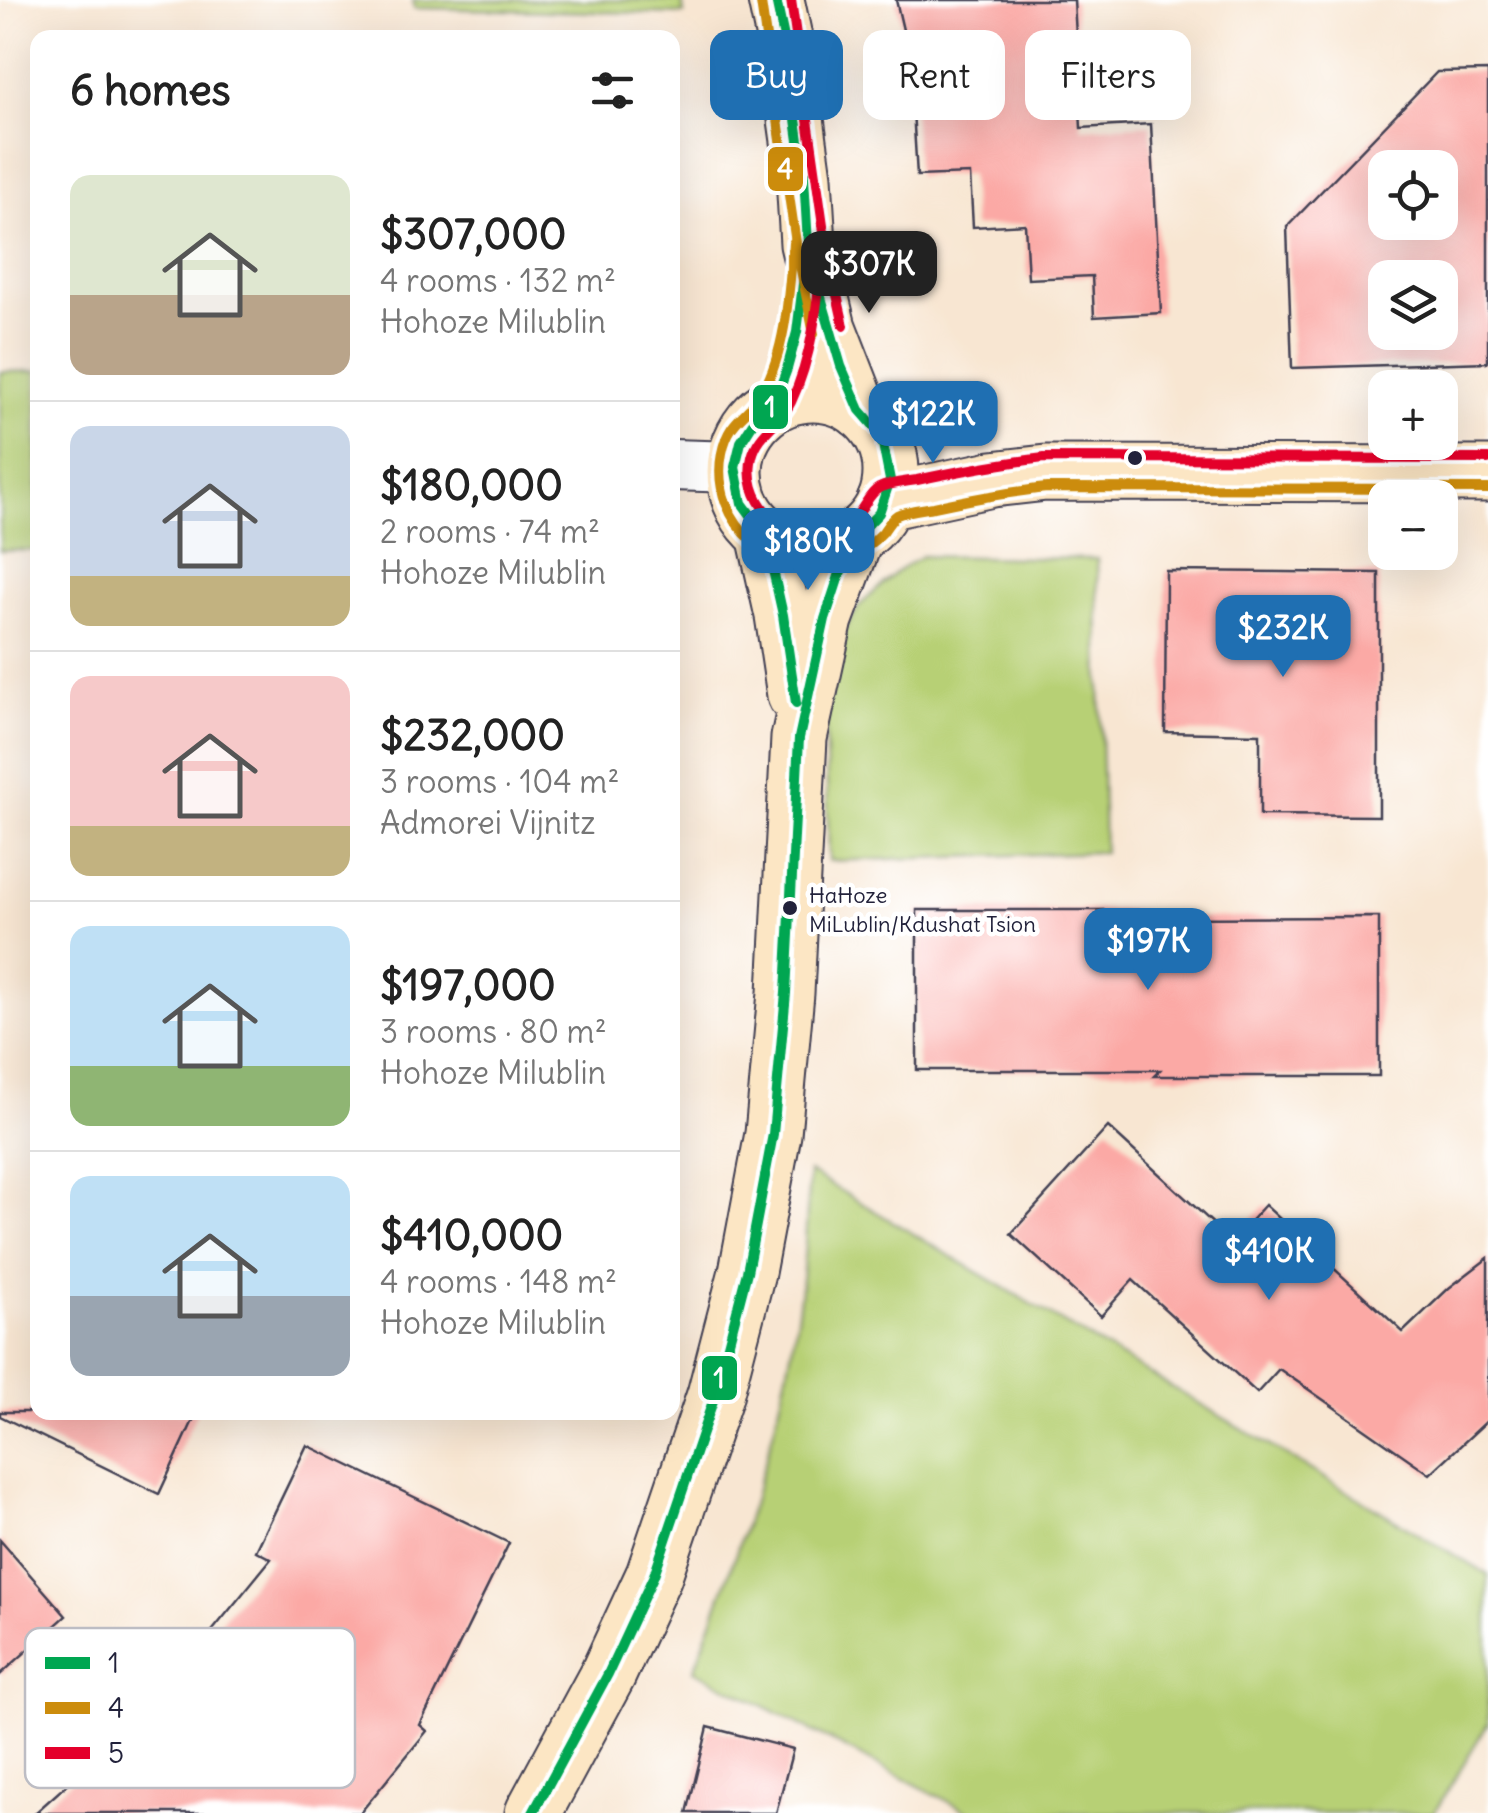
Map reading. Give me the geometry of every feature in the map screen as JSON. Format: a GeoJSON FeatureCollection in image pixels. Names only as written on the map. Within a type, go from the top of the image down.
{"type":"FeatureCollection","features":[{"type":"Feature","properties":{"kind":"street"},"geometry":{"type":"LineString","coordinates":[[533,1813],[600,1690],[654,1575],[715,1395],[747,1272],[773,1134],[786,993],[799,738],[825,618],[890,469],[828,328],[808,244],[802,158],[776,0]]}},
{"type":"Feature","properties":{"kind":"street"},"geometry":{"type":"LineString","coordinates":[[774,404],[798,332],[808,244]]}},
{"type":"Feature","properties":{"kind":"street"},"geometry":{"type":"LineString","coordinates":[[1046,473],[944,453],[870,422],[835,397],[798,395],[774,404],[747,430],[735,467],[742,503],[765,534],[810,550],[833,546],[870,520],[992,479],[1046,473],[1488,474]]}},
{"type":"Feature","properties":{"kind":"street"},"geometry":{"type":"LineString","coordinates":[[680,465],[735,467]]}},
{"type":"Feature","properties":{"kind":"street"},"geometry":{"type":"LineString","coordinates":[[765,534],[784,615],[799,738]]}},
{"type":"Feature","properties":{"kind":"green space"},"geometry":{"type":"Polygon","coordinates":[[[413,0],[682,0],[684,14],[414,8],[413,0]]]}},
{"type":"Feature","properties":{"kind":"green space"},"geometry":{"type":"Polygon","coordinates":[[[30,371],[30,550],[0,551],[0,372],[30,371]]]}},
{"type":"Feature","properties":{"kind":"green space"},"geometry":{"type":"Polygon","coordinates":[[[922,556],[1097,559],[1104,852],[829,861],[824,679],[843,631],[861,604],[895,573],[922,556]]]}},
{"type":"Feature","properties":{"kind":"green space"},"geometry":{"type":"Polygon","coordinates":[[[809,1172],[1488,1575],[1488,1723],[1434,1813],[971,1813],[694,1670],[745,1526],[786,1379],[802,1279],[809,1172]]]}},
{"type":"Feature","properties":{"kind":"building"},"geometry":{"type":"Polygon","coordinates":[[[896,0],[1074,0],[1076,30],[1025,30],[1025,120],[1081,120],[1081,128],[1151,124],[1161,313],[1094,317],[1092,276],[1028,279],[1025,224],[973,227],[970,174],[917,176],[914,120],[1005,120],[1005,30],[903,30],[896,0]]]}},
{"type":"Feature","properties":{"kind":"building"},"geometry":{"type":"Polygon","coordinates":[[[1488,71],[1488,362],[1292,368],[1287,227],[1437,72],[1488,71]]]}},
{"type":"Feature","properties":{"kind":"building"},"geometry":{"type":"Polygon","coordinates":[[[1166,571],[1379,573],[1379,816],[1260,815],[1260,734],[1165,732],[1166,571]]]}},
{"type":"Feature","properties":{"kind":"building"},"geometry":{"type":"Polygon","coordinates":[[[917,910],[1142,910],[1142,918],[1379,917],[1379,1076],[1154,1076],[1160,1070],[917,1070],[917,910]]]}},
{"type":"Feature","properties":{"kind":"building"},"geometry":{"type":"Polygon","coordinates":[[[1108,1127],[1232,1241],[1265,1205],[1403,1332],[1488,1258],[1488,1420],[1430,1474],[1279,1369],[1257,1393],[1133,1280],[1101,1316],[1011,1234],[1108,1127]]]}},
{"type":"Feature","properties":{"kind":"building"},"geometry":{"type":"Polygon","coordinates":[[[0,1412],[30,1412],[30,1420],[193,1420],[159,1494],[0,1416],[0,1412]]]}},
{"type":"Feature","properties":{"kind":"building"},"geometry":{"type":"Polygon","coordinates":[[[307,1445],[509,1543],[420,1725],[427,1731],[360,1813],[35,1813],[63,1788],[355,1788],[355,1628],[215,1628],[271,1559],[256,1551],[307,1445]]]}},
{"type":"Feature","properties":{"kind":"building"},"geometry":{"type":"Polygon","coordinates":[[[0,1540],[66,1616],[53,1628],[25,1628],[25,1653],[0,1675],[0,1540]]]}},
{"type":"Feature","properties":{"kind":"building"},"geometry":{"type":"Polygon","coordinates":[[[708,1727],[793,1749],[776,1813],[687,1813],[708,1727]]]}},
{"type":"Feature","properties":{"kind":"transit line","name":"1"},"geometry":{"type":"LineString","coordinates":[[533,1813],[608,1674],[654,1575],[715,1395],[747,1272],[773,1134],[786,993],[799,738],[825,619],[839,576],[855,538],[879,513],[890,480],[881,434],[860,410],[841,366],[818,287],[808,244],[804,177],[776,0]]}},
{"type":"Feature","properties":{"kind":"transit line","name":"5"},"geometry":{"type":"LineString","coordinates":[[791,0],[826,246],[844,326]]}},
{"type":"Feature","properties":{"kind":"transit line","name":"4"},"geometry":{"type":"LineString","coordinates":[[761,3],[797,250],[814,334]]}},
{"type":"Feature","properties":{"kind":"transit line","name":"4"},"geometry":{"type":"LineString","coordinates":[[793,243],[786,318],[777,356],[763,391],[725,441],[721,479],[726,503],[737,524],[754,542],[796,563],[821,564],[846,558],[871,543],[901,513],[1047,488],[1488,489]]}},
{"type":"Feature","properties":{"kind":"transit line","name":"1"},"geometry":{"type":"LineString","coordinates":[[796,703],[783,615],[765,534],[742,503],[735,467],[741,442],[755,420],[774,404],[787,369],[797,332],[808,244]]}},
{"type":"Feature","properties":{"kind":"transit line","name":"5"},"geometry":{"type":"LineString","coordinates":[[823,245],[814,325],[799,384],[787,409],[755,448],[750,472],[762,507],[776,522],[798,532],[822,533],[845,525],[883,486],[1044,458],[1488,459]]}},
{"type":"Feature","properties":{"kind":"place","name":"HaHoze MiLublin/Kdushat Tsion"},"geometry":{"type":"Point","coordinates":[790,908]}}]}
